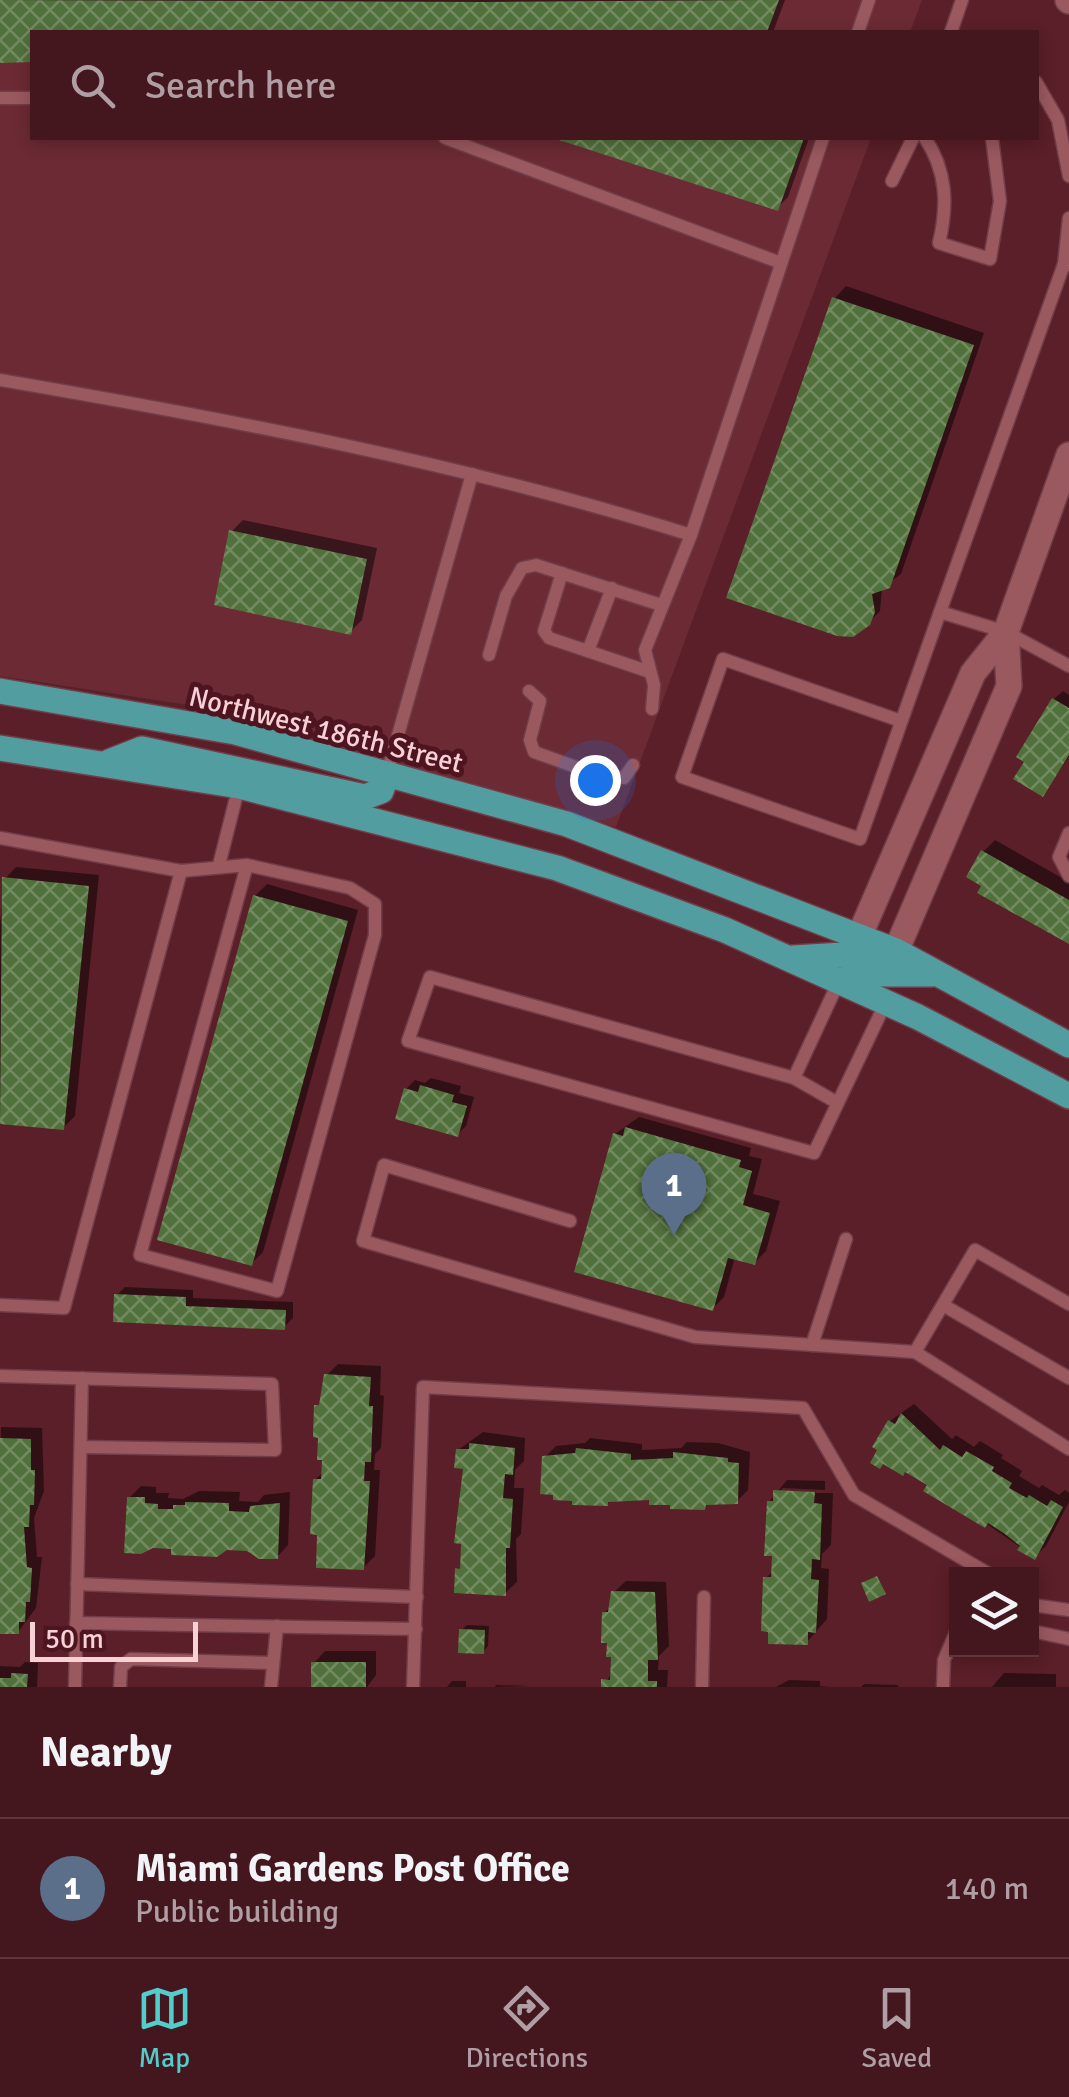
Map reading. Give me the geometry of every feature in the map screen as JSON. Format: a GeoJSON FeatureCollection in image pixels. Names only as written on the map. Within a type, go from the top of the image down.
{"type":"FeatureCollection","features":[{"type":"Feature","properties":{"kind":"main road","name":"Northwest 186th Street"},"geometry":{"type":"LineString","coordinates":[[0,691],[236,732],[568,824],[896,952],[1069,1045]]}},
{"type":"Feature","properties":{"kind":"main road"},"geometry":{"type":"LineString","coordinates":[[0,748],[109,762],[239,786],[557,868],[726,930],[886,1002],[1069,1096]]}},
{"type":"Feature","properties":{"kind":"main road"},"geometry":{"type":"LineString","coordinates":[[109,762],[142,748],[365,796],[381,791],[387,774]]}},
{"type":"Feature","properties":{"kind":"main road"},"geometry":{"type":"LineString","coordinates":[[788,958],[896,952]]}},
{"type":"Feature","properties":{"kind":"main road"},"geometry":{"type":"LineString","coordinates":[[838,981],[863,974],[937,974]]}},
{"type":"Feature","properties":{"kind":"street"},"geometry":{"type":"LineString","coordinates":[[859,937],[973,672],[1006,632],[1069,455]]}},
{"type":"Feature","properties":{"kind":"street"},"geometry":{"type":"LineString","coordinates":[[896,952],[1009,686],[1006,632]]}},
{"type":"Feature","properties":{"kind":"lane"},"geometry":{"type":"LineString","coordinates":[[859,30],[869,0]]}},
{"type":"Feature","properties":{"kind":"lane"},"geometry":{"type":"LineString","coordinates":[[951,30],[962,0]]}},
{"type":"Feature","properties":{"kind":"lane"},"geometry":{"type":"LineString","coordinates":[[1039,87],[1058,120],[1069,176]]}},
{"type":"Feature","properties":{"kind":"lane"},"geometry":{"type":"LineString","coordinates":[[0,98],[30,98]]}},
{"type":"Feature","properties":{"kind":"lane"},"geometry":{"type":"LineString","coordinates":[[450,140],[781,263]]}},
{"type":"Feature","properties":{"kind":"lane"},"geometry":{"type":"LineString","coordinates":[[652,709],[654,685],[647,671],[645,650],[691,535],[822,140]]}},
{"type":"Feature","properties":{"kind":"lane"},"geometry":{"type":"LineString","coordinates":[[892,181],[912,140]]}},
{"type":"Feature","properties":{"kind":"lane"},"geometry":{"type":"LineString","coordinates":[[926,140],[944,182],[946,213],[939,243],[990,258],[1000,200],[992,140]]}},
{"type":"Feature","properties":{"kind":"lane"},"geometry":{"type":"LineString","coordinates":[[902,722],[724,660],[682,777],[860,839],[902,722],[940,612],[1066,264],[1069,218]]}},
{"type":"Feature","properties":{"kind":"lane"},"geometry":{"type":"LineString","coordinates":[[0,380],[203,416],[472,474],[691,535]]}},
{"type":"Feature","properties":{"kind":"lane"},"geometry":{"type":"LineString","coordinates":[[387,774],[472,474]]}},
{"type":"Feature","properties":{"kind":"lane"},"geometry":{"type":"LineString","coordinates":[[490,655],[506,596],[522,568],[536,565],[660,605]]}},
{"type":"Feature","properties":{"kind":"lane"},"geometry":{"type":"LineString","coordinates":[[562,573],[544,631],[550,638],[647,671]]}},
{"type":"Feature","properties":{"kind":"lane"},"geometry":{"type":"LineString","coordinates":[[588,651],[612,588]]}},
{"type":"Feature","properties":{"kind":"lane"},"geometry":{"type":"LineString","coordinates":[[940,612],[1006,632],[1069,666]]}},
{"type":"Feature","properties":{"kind":"lane"},"geometry":{"type":"LineString","coordinates":[[529,691],[540,702],[530,740],[534,752],[604,777],[624,778],[633,765]]}},
{"type":"Feature","properties":{"kind":"lane"},"geometry":{"type":"LineString","coordinates":[[220,865],[239,786]]}},
{"type":"Feature","properties":{"kind":"lane"},"geometry":{"type":"LineString","coordinates":[[1069,833],[1059,858],[1069,876]]}},
{"type":"Feature","properties":{"kind":"lane"},"geometry":{"type":"LineString","coordinates":[[0,838],[180,871],[247,865],[350,888],[375,904],[375,935],[277,1290],[140,1256],[247,865]]}},
{"type":"Feature","properties":{"kind":"lane"},"geometry":{"type":"LineString","coordinates":[[0,1306],[64,1308],[180,871]]}},
{"type":"Feature","properties":{"kind":"lane"},"geometry":{"type":"LineString","coordinates":[[836,1102],[794,1078],[430,977],[408,1041],[814,1153],[886,1002]]}},
{"type":"Feature","properties":{"kind":"lane"},"geometry":{"type":"LineString","coordinates":[[794,1078],[838,981]]}},
{"type":"Feature","properties":{"kind":"lane"},"geometry":{"type":"LineString","coordinates":[[570,1220],[384,1165],[364,1241],[695,1336],[916,1352],[1069,1449]]}},
{"type":"Feature","properties":{"kind":"lane"},"geometry":{"type":"LineString","coordinates":[[812,1345],[846,1240]]}},
{"type":"Feature","properties":{"kind":"lane"},"geometry":{"type":"LineString","coordinates":[[916,1352],[976,1250],[1069,1304]]}},
{"type":"Feature","properties":{"kind":"lane"},"geometry":{"type":"LineString","coordinates":[[943,1305],[1069,1378]]}},
{"type":"Feature","properties":{"kind":"lane"},"geometry":{"type":"LineString","coordinates":[[0,1376],[272,1384],[274,1450],[80,1447]]}},
{"type":"Feature","properties":{"kind":"lane"},"geometry":{"type":"LineString","coordinates":[[74,1687],[82,1378]]}},
{"type":"Feature","properties":{"kind":"lane"},"geometry":{"type":"LineString","coordinates":[[413,1687],[423,1386],[802,1408],[854,1496],[976,1567]]}},
{"type":"Feature","properties":{"kind":"lane"},"geometry":{"type":"LineString","coordinates":[[77,1584],[417,1597]]}},
{"type":"Feature","properties":{"kind":"lane"},"geometry":{"type":"LineString","coordinates":[[702,1687],[704,1597]]}},
{"type":"Feature","properties":{"kind":"lane"},"geometry":{"type":"LineString","coordinates":[[1039,1606],[1069,1610]]}},
{"type":"Feature","properties":{"kind":"lane"},"geometry":{"type":"LineString","coordinates":[[76,1623],[416,1629]]}},
{"type":"Feature","properties":{"kind":"lane"},"geometry":{"type":"LineString","coordinates":[[271,1687],[278,1626]]}},
{"type":"Feature","properties":{"kind":"lane"},"geometry":{"type":"LineString","coordinates":[[1039,1633],[1069,1639]]}},
{"type":"Feature","properties":{"kind":"lane"},"geometry":{"type":"LineString","coordinates":[[943,1687],[944,1660],[949,1648]]}},
{"type":"Feature","properties":{"kind":"lane"},"geometry":{"type":"LineString","coordinates":[[120,1687],[121,1667],[130,1659],[274,1662]]}},
{"type":"Feature","properties":{"kind":"shaded area"},"geometry":{"type":"Polygon","coordinates":[[[0,0],[922,0],[911,30],[30,30],[30,140],[870,140],[616,827],[201,707],[0,676],[0,0]]]}},
{"type":"Feature","properties":{"kind":"building"},"geometry":{"type":"Polygon","coordinates":[[[0,0],[779,0],[768,30],[30,30],[30,62],[0,63],[0,0]]]}},
{"type":"Feature","properties":{"kind":"building"},"geometry":{"type":"Polygon","coordinates":[[[559,140],[803,140],[778,211],[559,140]]]}},
{"type":"Feature","properties":{"kind":"building"},"geometry":{"type":"Polygon","coordinates":[[[832,297],[974,345],[890,588],[872,594],[875,612],[870,625],[853,637],[837,636],[726,598],[832,297]]]}},
{"type":"Feature","properties":{"kind":"building"},"geometry":{"type":"Polygon","coordinates":[[[229,530],[367,559],[351,635],[214,605],[229,530]]]}},
{"type":"Feature","properties":{"kind":"building"},"geometry":{"type":"Polygon","coordinates":[[[1052,698],[1069,708],[1069,755],[1043,797],[1013,779],[1024,762],[1016,757],[1052,698]]]}},
{"type":"Feature","properties":{"kind":"building"},"geometry":{"type":"Polygon","coordinates":[[[981,850],[1069,900],[1069,944],[977,893],[981,886],[966,877],[981,850]]]}},
{"type":"Feature","properties":{"kind":"building"},"geometry":{"type":"Polygon","coordinates":[[[2,877],[89,886],[64,1130],[0,1124],[2,877]]]}},
{"type":"Feature","properties":{"kind":"building"},"geometry":{"type":"Polygon","coordinates":[[[253,895],[348,921],[252,1266],[157,1240],[253,895]]]}},
{"type":"Feature","properties":{"kind":"building"},"geometry":{"type":"Polygon","coordinates":[[[420,1085],[454,1095],[452,1102],[467,1106],[458,1137],[395,1119],[404,1088],[418,1092],[420,1085]]]}},
{"type":"Feature","properties":{"kind":"building"},"geometry":{"type":"Polygon","coordinates":[[[625,1127],[741,1160],[739,1167],[752,1171],[743,1205],[770,1213],[755,1265],[728,1258],[713,1311],[574,1272],[613,1133],[623,1136],[625,1127]]]}},
{"type":"Feature","properties":{"kind":"building"},"geometry":{"type":"Polygon","coordinates":[[[114,1294],[186,1297],[186,1306],[286,1310],[285,1330],[113,1322],[114,1294]]]}},
{"type":"Feature","properties":{"kind":"building"},"geometry":{"type":"Polygon","coordinates":[[[324,1374],[371,1377],[371,1462],[365,1462],[364,1481],[370,1481],[364,1570],[316,1568],[317,1535],[310,1534],[313,1479],[321,1479],[322,1460],[317,1460],[318,1438],[313,1437],[314,1405],[319,1405],[324,1374]]]}},
{"type":"Feature","properties":{"kind":"building"},"geometry":{"type":"Polygon","coordinates":[[[901,1413],[940,1450],[943,1445],[962,1457],[966,1451],[994,1467],[992,1471],[1012,1483],[1009,1488],[1047,1506],[1051,1500],[1063,1507],[1035,1560],[1017,1550],[1020,1546],[988,1523],[985,1528],[923,1491],[927,1485],[905,1472],[903,1476],[883,1464],[880,1469],[870,1463],[877,1450],[872,1447],[888,1420],[895,1424],[901,1413]]]}},
{"type":"Feature","properties":{"kind":"building"},"geometry":{"type":"Polygon","coordinates":[[[0,1438],[31,1439],[31,1470],[35,1470],[34,1505],[30,1505],[29,1527],[24,1527],[27,1567],[32,1568],[30,1602],[26,1602],[25,1622],[19,1622],[19,1634],[0,1634],[0,1438]]]}},
{"type":"Feature","properties":{"kind":"building"},"geometry":{"type":"Polygon","coordinates":[[[469,1443],[515,1448],[513,1475],[505,1474],[503,1498],[513,1499],[510,1548],[506,1548],[506,1596],[454,1593],[455,1568],[460,1569],[461,1544],[454,1543],[463,1469],[454,1468],[456,1449],[469,1449],[469,1443]]]}},
{"type":"Feature","properties":{"kind":"building"},"geometry":{"type":"Polygon","coordinates":[[[576,1448],[631,1454],[631,1460],[673,1458],[673,1452],[728,1458],[728,1462],[739,1463],[738,1504],[706,1505],[705,1510],[670,1509],[670,1505],[649,1505],[649,1500],[608,1502],[608,1506],[572,1505],[572,1501],[553,1500],[553,1495],[540,1494],[542,1456],[575,1453],[576,1448]]]}},
{"type":"Feature","properties":{"kind":"building"},"geometry":{"type":"Polygon","coordinates":[[[773,1490],[815,1492],[814,1503],[822,1504],[820,1560],[812,1559],[811,1579],[819,1580],[816,1633],[808,1632],[808,1645],[768,1644],[768,1632],[761,1631],[763,1577],[771,1577],[772,1556],[764,1556],[767,1501],[773,1501],[773,1490]]]}},
{"type":"Feature","properties":{"kind":"building"},"geometry":{"type":"Polygon","coordinates":[[[127,1497],[145,1497],[145,1503],[158,1504],[158,1509],[173,1509],[173,1505],[185,1502],[229,1503],[229,1511],[249,1512],[250,1506],[280,1503],[278,1559],[259,1559],[247,1551],[227,1550],[217,1557],[171,1555],[171,1549],[153,1548],[141,1554],[124,1553],[127,1497]]]}},
{"type":"Feature","properties":{"kind":"building"},"geometry":{"type":"Polygon","coordinates":[[[877,1576],[886,1594],[869,1602],[861,1583],[877,1576]]]}},
{"type":"Feature","properties":{"kind":"building"},"geometry":{"type":"Polygon","coordinates":[[[611,1591],[655,1592],[658,1660],[648,1660],[648,1681],[657,1681],[657,1687],[601,1687],[601,1679],[610,1680],[611,1657],[606,1657],[607,1643],[601,1643],[602,1612],[608,1612],[611,1591]]]}},
{"type":"Feature","properties":{"kind":"building"},"geometry":{"type":"Polygon","coordinates":[[[459,1629],[485,1630],[484,1654],[458,1653],[459,1629]]]}},
{"type":"Feature","properties":{"kind":"building"},"geometry":{"type":"Polygon","coordinates":[[[311,1662],[366,1662],[366,1687],[311,1687],[311,1662]]]}},
{"type":"Feature","properties":{"kind":"building"},"geometry":{"type":"Polygon","coordinates":[[[11,1673],[28,1674],[27,1687],[0,1687],[0,1678],[11,1678],[11,1673]]]}},
{"type":"Feature","properties":{"kind":"place","name":"Miami Gardens Post Office"},"geometry":{"type":"Point","coordinates":[674,1235]}}]}
